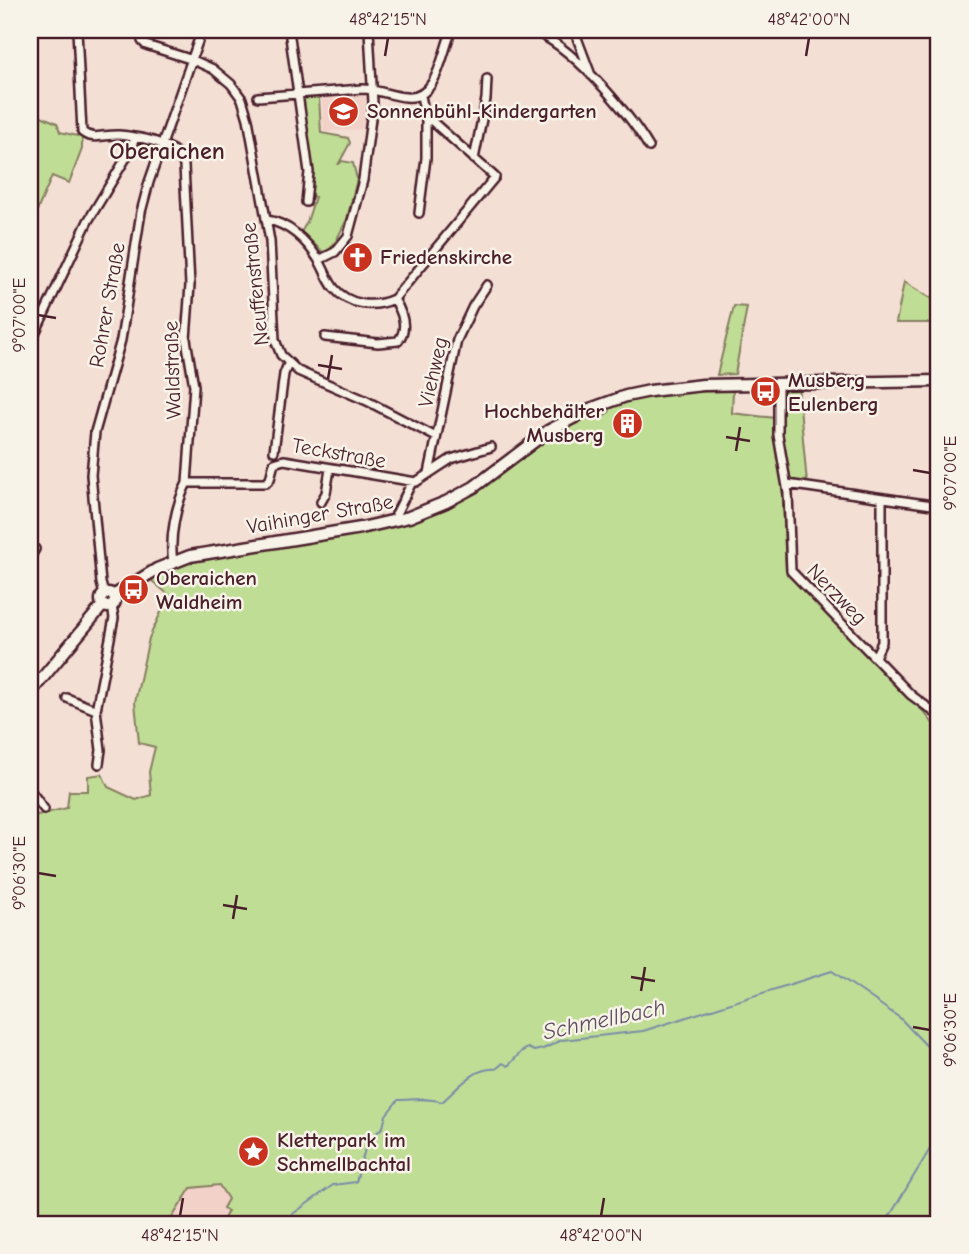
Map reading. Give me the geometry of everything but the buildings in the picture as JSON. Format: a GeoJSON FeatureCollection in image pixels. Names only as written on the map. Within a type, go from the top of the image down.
{"type":"FeatureCollection","features":[{"type":"Feature","properties":{"kind":"main road","name":"Vaihinger Straße"},"geometry":{"type":"LineString","coordinates":[[30,693],[108,600],[136,581],[173,562],[193,556],[396,521],[446,502],[474,487],[524,448],[568,419],[626,396],[669,388],[939,381]]}},
{"type":"Feature","properties":{"kind":"street"},"geometry":{"type":"LineString","coordinates":[[78,30],[81,130],[84,135],[114,135],[161,145]]}},
{"type":"Feature","properties":{"kind":"street","name":"Neuffenstraße"},"geometry":{"type":"LineString","coordinates":[[144,30],[142,41],[146,45],[193,60],[222,75],[242,99],[267,220],[275,340],[281,355],[288,364],[436,438]]}},
{"type":"Feature","properties":{"kind":"street","name":"Rohrer Straße"},"geometry":{"type":"LineString","coordinates":[[99,764],[101,750],[96,710],[114,618],[101,583],[91,456],[121,340],[141,212],[161,145],[202,30]]}},
{"type":"Feature","properties":{"kind":"street"},"geometry":{"type":"LineString","coordinates":[[289,30],[309,172],[306,202]]}},
{"type":"Feature","properties":{"kind":"street"},"geometry":{"type":"LineString","coordinates":[[319,260],[335,252],[355,217],[369,140],[373,89],[369,30]]}},
{"type":"Feature","properties":{"kind":"street"},"geometry":{"type":"LineString","coordinates":[[258,97],[373,89],[405,97],[421,96],[432,84],[453,30]]}},
{"type":"Feature","properties":{"kind":"street"},"geometry":{"type":"LineString","coordinates":[[530,30],[547,38],[591,75],[649,147]]}},
{"type":"Feature","properties":{"kind":"street"},"geometry":{"type":"LineString","coordinates":[[574,30],[591,75]]}},
{"type":"Feature","properties":{"kind":"street"},"geometry":{"type":"LineString","coordinates":[[474,159],[486,99],[487,79]]}},
{"type":"Feature","properties":{"kind":"street"},"geometry":{"type":"LineString","coordinates":[[419,213],[426,158],[425,115],[421,96]]}},
{"type":"Feature","properties":{"kind":"street"},"geometry":{"type":"LineString","coordinates":[[267,220],[276,222],[297,235],[319,260],[332,286],[351,300],[369,305],[394,299],[495,177],[425,115]]}},
{"type":"Feature","properties":{"kind":"street"},"geometry":{"type":"LineString","coordinates":[[30,344],[88,221],[129,153],[135,138]]}},
{"type":"Feature","properties":{"kind":"street","name":"Waldstraße"},"geometry":{"type":"LineString","coordinates":[[161,145],[178,153],[184,166],[190,285],[186,339],[194,386],[187,483],[176,520],[172,546],[173,562]]}},
{"type":"Feature","properties":{"kind":"street","name":"Viehweg"},"geometry":{"type":"LineString","coordinates":[[429,473],[457,340],[473,306],[487,285]]}},
{"type":"Feature","properties":{"kind":"street"},"geometry":{"type":"LineString","coordinates":[[325,337],[398,341],[403,335],[403,320],[394,299]]}},
{"type":"Feature","properties":{"kind":"street"},"geometry":{"type":"LineString","coordinates":[[274,451],[284,374],[288,364]]}},
{"type":"Feature","properties":{"kind":"street","name":"Nerzweg"},"geometry":{"type":"LineString","coordinates":[[778,384],[778,435],[787,484],[791,571],[921,705],[934,712]]}},
{"type":"Feature","properties":{"kind":"street","name":"Teckstraße"},"geometry":{"type":"LineString","coordinates":[[187,483],[266,483],[270,479],[274,463],[278,460],[412,482],[424,478],[451,459],[491,447]]}},
{"type":"Feature","properties":{"kind":"street"},"geometry":{"type":"LineString","coordinates":[[321,502],[330,469]]}},
{"type":"Feature","properties":{"kind":"street"},"geometry":{"type":"LineString","coordinates":[[396,521],[396,514],[412,482]]}},
{"type":"Feature","properties":{"kind":"street"},"geometry":{"type":"LineString","coordinates":[[787,484],[939,506]]}},
{"type":"Feature","properties":{"kind":"street"},"geometry":{"type":"LineString","coordinates":[[875,657],[882,642],[882,498]]}},
{"type":"Feature","properties":{"kind":"street"},"geometry":{"type":"LineString","coordinates":[[30,558],[32,548]]}},
{"type":"Feature","properties":{"kind":"street"},"geometry":{"type":"LineString","coordinates":[[67,698],[96,710]]}},
{"type":"Feature","properties":{"kind":"street"},"geometry":{"type":"LineString","coordinates":[[30,790],[44,809]]}},
{"type":"Feature","properties":{"kind":"shaded area","name":"Sonnenbühl-Kindergarten"},"geometry":{"type":"Polygon","coordinates":[[[357,95],[366,97],[363,129],[324,132],[322,98],[357,95]]]}},
{"type":"Feature","properties":{"kind":"shaded area"},"geometry":{"type":"Polygon","coordinates":[[[220,1185],[228,1199],[227,1215],[221,1224],[168,1224],[191,1188],[220,1185]]]}},
{"type":"Feature","properties":{"kind":"green space"},"geometry":{"type":"Polygon","coordinates":[[[319,97],[321,133],[348,138],[350,143],[338,165],[342,161],[353,163],[357,179],[347,219],[336,241],[328,251],[323,252],[301,232],[315,197],[308,195],[301,98],[319,97]]]}},
{"type":"Feature","properties":{"kind":"green space"},"geometry":{"type":"Polygon","coordinates":[[[30,111],[57,123],[60,132],[82,137],[82,149],[69,183],[52,176],[30,227],[30,111]]]}},
{"type":"Feature","properties":{"kind":"green space"},"geometry":{"type":"Polygon","coordinates":[[[904,282],[939,303],[939,323],[896,323],[904,282]]]}},
{"type":"Feature","properties":{"kind":"green space"},"geometry":{"type":"Polygon","coordinates":[[[734,306],[747,307],[735,374],[717,375],[734,306]]]}},
{"type":"Feature","properties":{"kind":"green space"},"geometry":{"type":"Polygon","coordinates":[[[798,385],[807,483],[782,481],[786,571],[923,711],[939,731],[939,1224],[221,1224],[228,1211],[223,1208],[228,1199],[219,1185],[191,1188],[168,1224],[30,1224],[30,811],[33,816],[67,808],[69,791],[88,791],[88,776],[102,774],[108,787],[136,800],[151,795],[149,772],[155,747],[139,743],[135,702],[149,638],[169,595],[151,580],[167,568],[187,560],[435,511],[551,433],[580,417],[598,419],[609,412],[613,402],[674,392],[733,391],[732,413],[775,418],[776,435],[782,395],[785,389],[798,385]]]}},
{"type":"Feature","properties":{"kind":"waterway","name":"Schmellbach"},"geometry":{"type":"LineString","coordinates":[[279,1224],[333,1185],[356,1182],[365,1149],[371,1138],[383,1127],[386,1115],[398,1100],[426,1099],[442,1102],[473,1075],[496,1069],[503,1063],[508,1066],[528,1048],[534,1051],[562,1040],[643,1031],[832,971],[900,1018],[939,1059]]}},
{"type":"Feature","properties":{"kind":"waterway"},"geometry":{"type":"LineString","coordinates":[[885,1224],[939,1134]]}},
{"type":"Feature","properties":{"kind":"place","name":"Sonnenbühl-Kindergarten"},"geometry":{"type":"Point","coordinates":[344,111]}},
{"type":"Feature","properties":{"kind":"place","name":"Friedenskirche"},"geometry":{"type":"Point","coordinates":[357,257]}},
{"type":"Feature","properties":{"kind":"place","name":"Musberg Eulenberg"},"geometry":{"type":"Point","coordinates":[765,392]}},
{"type":"Feature","properties":{"kind":"place","name":"Hochbehälter Musberg"},"geometry":{"type":"Point","coordinates":[627,423]}},
{"type":"Feature","properties":{"kind":"place","name":"Oberaichen Waldheim"},"geometry":{"type":"Point","coordinates":[133,590]}},
{"type":"Feature","properties":{"kind":"place","name":"Kletterpark im Schmellbachtal"},"geometry":{"type":"Point","coordinates":[254,1152]}},
{"type":"Feature","properties":{"kind":"district","name":"Oberaichen"},"geometry":{"type":"Point","coordinates":[167,151]}}]}
